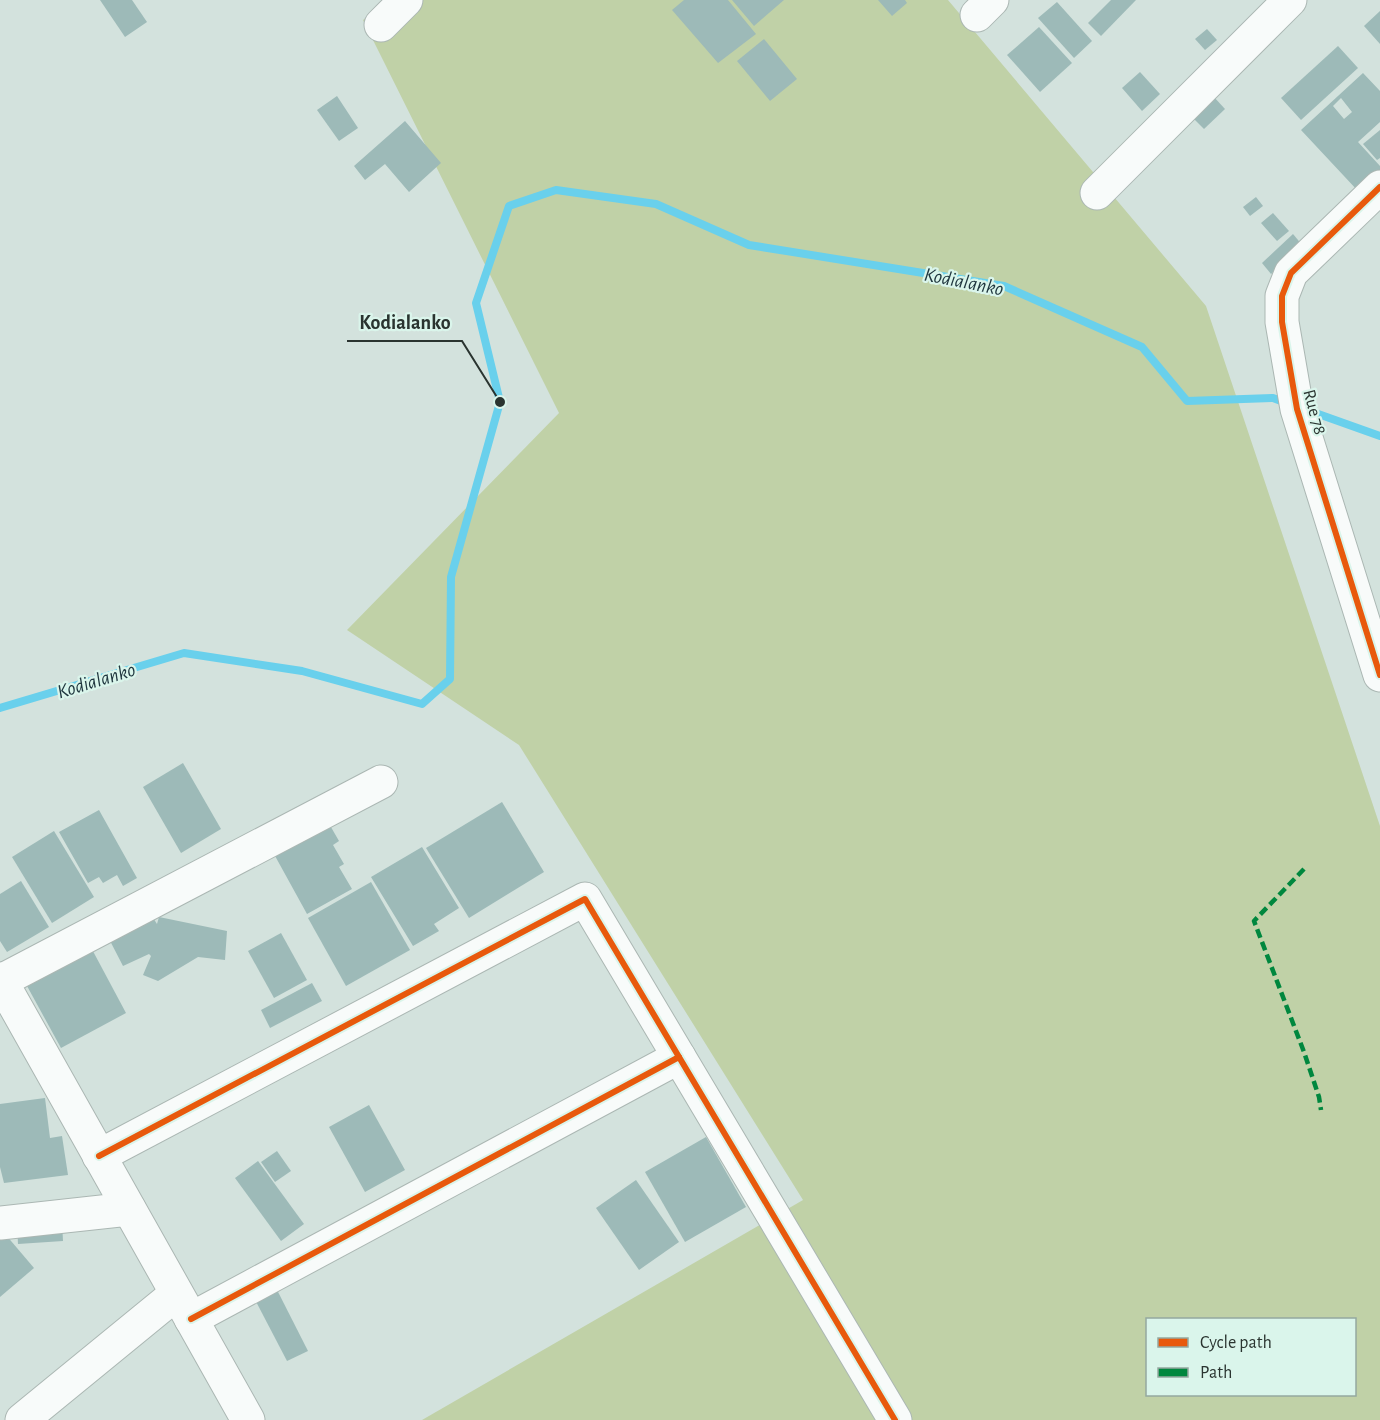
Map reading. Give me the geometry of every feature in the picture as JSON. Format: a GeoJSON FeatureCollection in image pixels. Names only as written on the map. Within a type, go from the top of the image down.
{"type":"FeatureCollection","features":[{"type":"Feature","properties":{"kind":"street"},"geometry":{"type":"LineString","coordinates":[[381,25],[406,0]]}},
{"type":"Feature","properties":{"kind":"street"},"geometry":{"type":"LineString","coordinates":[[1097,193],[1290,0]]}},
{"type":"Feature","properties":{"kind":"street","name":"Rue 78"},"geometry":{"type":"LineString","coordinates":[[1380,187],[1291,273],[1282,296],[1282,322],[1297,409],[1380,675]]}},
{"type":"Feature","properties":{"kind":"street"},"geometry":{"type":"LineString","coordinates":[[248,1420],[1,980],[381,782]]}},
{"type":"Feature","properties":{"kind":"street"},"geometry":{"type":"LineString","coordinates":[[99,1156],[585,899],[895,1420]]}},
{"type":"Feature","properties":{"kind":"street"},"geometry":{"type":"LineString","coordinates":[[22,1420],[184,1306],[679,1057]]}},
{"type":"Feature","properties":{"kind":"street"},"geometry":{"type":"LineString","coordinates":[[0,1223],[129,1209]]}},
{"type":"Feature","properties":{"kind":"green space"},"geometry":{"type":"Polygon","coordinates":[[[391,0],[948,0],[1206,306],[1380,826],[1380,1420],[422,1420],[803,1200],[519,745],[347,630],[559,413],[363,20],[391,0]]]}},
{"type":"Feature","properties":{"kind":"building"},"geometry":{"type":"Polygon","coordinates":[[[100,0],[132,0],[147,22],[125,37],[100,0]]]}},
{"type":"Feature","properties":{"kind":"building"},"geometry":{"type":"Polygon","coordinates":[[[684,0],[728,0],[756,34],[718,63],[672,10],[684,0]]]}},
{"type":"Feature","properties":{"kind":"building"},"geometry":{"type":"Polygon","coordinates":[[[732,0],[784,0],[754,26],[732,0]]]}},
{"type":"Feature","properties":{"kind":"building"},"geometry":{"type":"Polygon","coordinates":[[[878,0],[905,0],[907,3],[892,16],[878,0]]]}},
{"type":"Feature","properties":{"kind":"building"},"geometry":{"type":"Polygon","coordinates":[[[1111,0],[1136,0],[1101,36],[1088,23],[1111,0]]]}},
{"type":"Feature","properties":{"kind":"building"},"geometry":{"type":"Polygon","coordinates":[[[1057,2],[1092,41],[1074,58],[1038,18],[1057,2]]]}},
{"type":"Feature","properties":{"kind":"building"},"geometry":{"type":"Polygon","coordinates":[[[1380,11],[1380,44],[1364,26],[1380,11]]]}},
{"type":"Feature","properties":{"kind":"building"},"geometry":{"type":"Polygon","coordinates":[[[1039,27],[1072,63],[1040,92],[1007,55],[1039,27]]]}},
{"type":"Feature","properties":{"kind":"building"},"geometry":{"type":"Polygon","coordinates":[[[1207,29],[1217,40],[1205,50],[1195,39],[1207,29]]]}},
{"type":"Feature","properties":{"kind":"building"},"geometry":{"type":"Polygon","coordinates":[[[764,39],[797,79],[770,101],[737,61],[764,39]]]}},
{"type":"Feature","properties":{"kind":"building"},"geometry":{"type":"Polygon","coordinates":[[[1338,46],[1358,68],[1301,120],[1281,98],[1338,46]]]}},
{"type":"Feature","properties":{"kind":"building"},"geometry":{"type":"Polygon","coordinates":[[[1140,72],[1160,94],[1142,111],[1122,88],[1140,72]]]}},
{"type":"Feature","properties":{"kind":"building"},"geometry":{"type":"Polygon","coordinates":[[[1363,73],[1380,91],[1380,122],[1358,142],[1380,166],[1380,171],[1358,191],[1301,130],[1363,73]],[[1341,98],[1333,106],[1344,119],[1352,112],[1341,98]]]}},
{"type":"Feature","properties":{"kind":"building"},"geometry":{"type":"Polygon","coordinates":[[[337,96],[358,128],[339,141],[317,110],[337,96]]]}},
{"type":"Feature","properties":{"kind":"building"},"geometry":{"type":"Polygon","coordinates":[[[1213,96],[1225,109],[1204,129],[1191,116],[1213,96]]]}},
{"type":"Feature","properties":{"kind":"building"},"geometry":{"type":"Polygon","coordinates":[[[405,121],[441,163],[409,192],[385,164],[365,180],[354,166],[405,121]]]}},
{"type":"Feature","properties":{"kind":"building"},"geometry":{"type":"Polygon","coordinates":[[[1380,130],[1380,158],[1377,160],[1363,144],[1380,130]]]}},
{"type":"Feature","properties":{"kind":"building"},"geometry":{"type":"Polygon","coordinates":[[[1256,197],[1263,206],[1250,216],[1243,207],[1256,197]]]}},
{"type":"Feature","properties":{"kind":"building"},"geometry":{"type":"Polygon","coordinates":[[[1273,213],[1289,231],[1277,241],[1261,223],[1273,213]]]}},
{"type":"Feature","properties":{"kind":"building"},"geometry":{"type":"Polygon","coordinates":[[[1293,234],[1303,246],[1271,274],[1262,263],[1293,234]]]}},
{"type":"Feature","properties":{"kind":"building"},"geometry":{"type":"Polygon","coordinates":[[[183,763],[221,829],[181,853],[143,787],[183,763]]]}},
{"type":"Feature","properties":{"kind":"building"},"geometry":{"type":"Polygon","coordinates":[[[502,802],[544,872],[469,918],[426,848],[502,802]]]}},
{"type":"Feature","properties":{"kind":"building"},"geometry":{"type":"Polygon","coordinates":[[[99,810],[137,878],[123,886],[117,875],[103,883],[99,877],[88,883],[59,832],[99,810]]]}},
{"type":"Feature","properties":{"kind":"building"},"geometry":{"type":"Polygon","coordinates":[[[324,815],[339,841],[333,845],[344,864],[339,867],[352,889],[307,914],[269,845],[324,815]]]}},
{"type":"Feature","properties":{"kind":"building"},"geometry":{"type":"Polygon","coordinates":[[[54,831],[94,897],[52,923],[12,857],[54,831]]]}},
{"type":"Feature","properties":{"kind":"building"},"geometry":{"type":"Polygon","coordinates":[[[422,847],[459,908],[434,924],[439,931],[413,946],[371,877],[422,847]]]}},
{"type":"Feature","properties":{"kind":"building"},"geometry":{"type":"Polygon","coordinates":[[[21,881],[49,927],[7,952],[0,941],[0,894],[21,881]]]}},
{"type":"Feature","properties":{"kind":"building"},"geometry":{"type":"Polygon","coordinates":[[[371,882],[410,950],[346,986],[308,918],[371,882]]]}},
{"type":"Feature","properties":{"kind":"building"},"geometry":{"type":"Polygon","coordinates":[[[148,910],[157,924],[159,917],[227,931],[225,960],[198,957],[158,981],[143,975],[151,956],[149,954],[123,966],[107,935],[148,910]]]}},
{"type":"Feature","properties":{"kind":"building"},"geometry":{"type":"Polygon","coordinates":[[[281,933],[307,980],[274,998],[248,951],[281,933]]]}},
{"type":"Feature","properties":{"kind":"building"},"geometry":{"type":"Polygon","coordinates":[[[87,940],[126,1013],[61,1048],[21,975],[87,940]]]}},
{"type":"Feature","properties":{"kind":"building"},"geometry":{"type":"Polygon","coordinates":[[[312,983],[322,1001],[270,1028],[261,1010],[312,983]]]}},
{"type":"Feature","properties":{"kind":"building"},"geometry":{"type":"Polygon","coordinates":[[[45,1098],[50,1138],[62,1136],[68,1175],[4,1183],[0,1167],[0,1104],[45,1098]]]}},
{"type":"Feature","properties":{"kind":"building"},"geometry":{"type":"Polygon","coordinates":[[[369,1105],[405,1170],[365,1192],[329,1127],[369,1105]]]}},
{"type":"Feature","properties":{"kind":"building"},"geometry":{"type":"Polygon","coordinates":[[[706,1137],[746,1207],[685,1242],[645,1172],[706,1137]]]}},
{"type":"Feature","properties":{"kind":"building"},"geometry":{"type":"Polygon","coordinates":[[[277,1151],[291,1171],[275,1182],[261,1162],[277,1151]]]}},
{"type":"Feature","properties":{"kind":"building"},"geometry":{"type":"Polygon","coordinates":[[[258,1161],[304,1224],[281,1241],[235,1178],[258,1161]]]}},
{"type":"Feature","properties":{"kind":"building"},"geometry":{"type":"Polygon","coordinates":[[[636,1180],[679,1242],[639,1270],[596,1208],[636,1180]]]}},
{"type":"Feature","properties":{"kind":"building"},"geometry":{"type":"Polygon","coordinates":[[[62,1222],[63,1241],[18,1244],[17,1225],[62,1222]]]}},
{"type":"Feature","properties":{"kind":"building"},"geometry":{"type":"Polygon","coordinates":[[[0,1228],[34,1268],[0,1297],[0,1228]]]}},
{"type":"Feature","properties":{"kind":"building"},"geometry":{"type":"Polygon","coordinates":[[[273,1282],[308,1351],[287,1361],[252,1294],[273,1282]]]}},
{"type":"Feature","properties":{"kind":"waterway","name":"Kodialanko"},"geometry":{"type":"LineString","coordinates":[[0,708],[184,653],[302,671],[422,704],[450,679],[451,577],[500,402],[476,303],[509,206],[556,190],[656,204],[749,245],[1004,286],[1142,347],[1187,401],[1273,398],[1289,404]]}},
{"type":"Feature","properties":{"kind":"waterway","name":"Kodialanko"},"geometry":{"type":"LineString","coordinates":[[1307,410],[1380,436]]}},
{"type":"Feature","properties":{"kind":"marked path"},"geometry":{"type":"LineString","coordinates":[[1304,869],[1254,921],[1304,1052],[1321,1110]]}},
{"type":"Feature","properties":{"kind":"cycle path"},"geometry":{"type":"LineString","coordinates":[[1380,187],[1291,273],[1282,296],[1282,322],[1297,409],[1380,675]]}},
{"type":"Feature","properties":{"kind":"cycle path"},"geometry":{"type":"LineString","coordinates":[[99,1156],[585,899],[895,1420]]}},
{"type":"Feature","properties":{"kind":"cycle path"},"geometry":{"type":"LineString","coordinates":[[191,1319],[679,1057]]}},
{"type":"Feature","properties":{"kind":"place","name":"Kodialanko"},"geometry":{"type":"Point","coordinates":[500,402]}}]}
